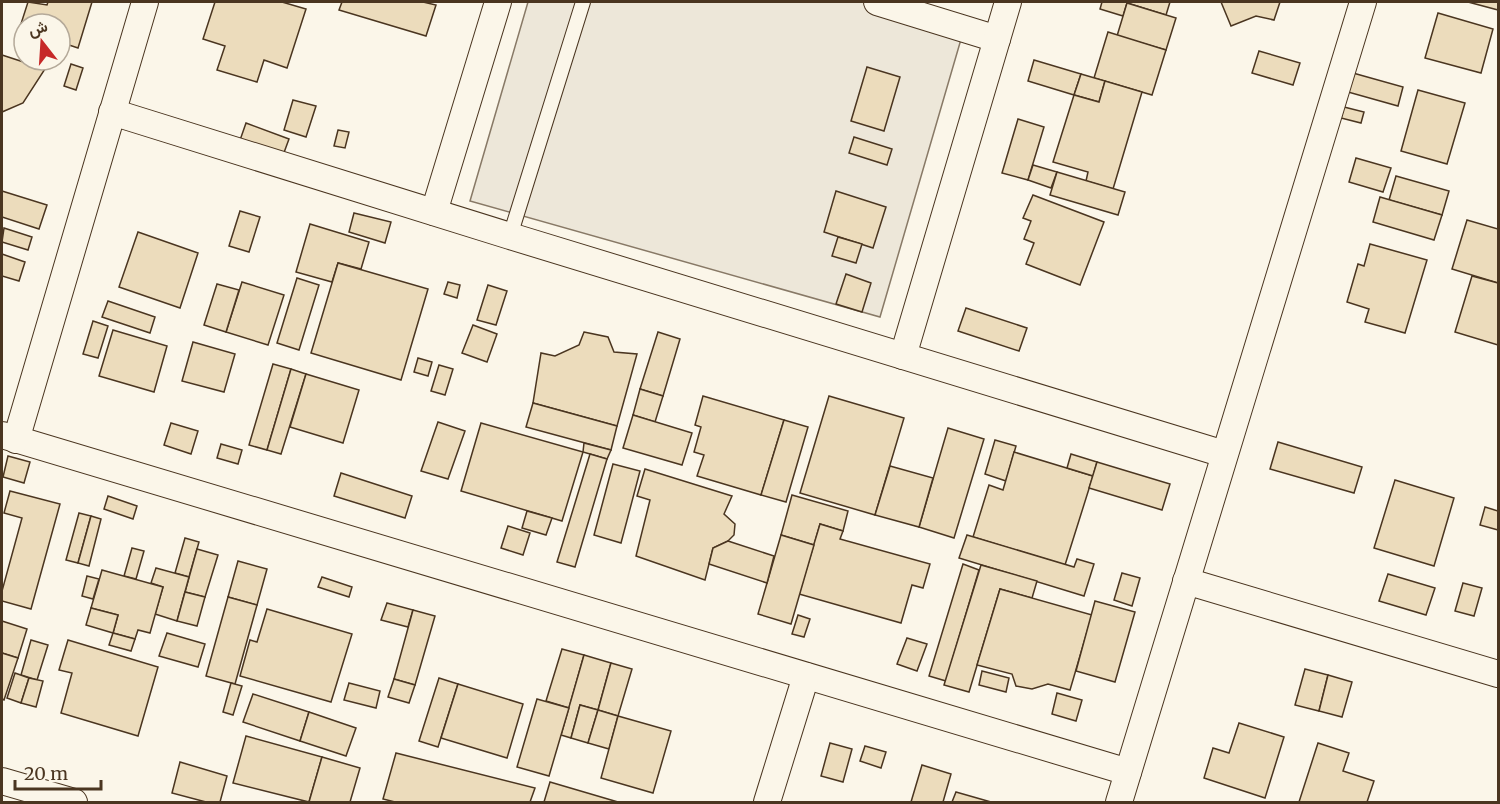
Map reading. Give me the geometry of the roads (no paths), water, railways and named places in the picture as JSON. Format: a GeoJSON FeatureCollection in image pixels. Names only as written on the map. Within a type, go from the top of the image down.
{"type":"FeatureCollection","features":[{"type":"Feature","properties":{"kind":"street"},"geometry":{"type":"LineString","coordinates":[[145,2],[9,437],[1128,772]]}},
{"type":"Feature","properties":{"kind":"street"},"geometry":{"type":"LineString","coordinates":[[434,212],[498,2]]}},
{"type":"Feature","properties":{"kind":"street"},"geometry":{"type":"LineString","coordinates":[[877,2],[997,39]]}},
{"type":"Feature","properties":{"kind":"street"},"geometry":{"type":"LineString","coordinates":[[903,356],[1008,2]]}},
{"type":"Feature","properties":{"kind":"street"},"geometry":{"type":"LineString","coordinates":[[1119,802],[1363,2]]}},
{"type":"Feature","properties":{"kind":"street"},"geometry":{"type":"LineString","coordinates":[[112,112],[1224,454]]}},
{"type":"Feature","properties":{"kind":"street"},"geometry":{"type":"LineString","coordinates":[[1186,582],[1498,674]]}},
{"type":"Feature","properties":{"kind":"street"},"geometry":{"type":"LineString","coordinates":[[767,802],[806,676]]}},
{"type":"Feature","properties":{"kind":"street"},"geometry":{"type":"LineString","coordinates":[[2,781],[74,802]]}},
{"type":"Feature","properties":{"kind":"lane"},"geometry":{"type":"LineString","coordinates":[[510,236],[583,2]]}}]}
